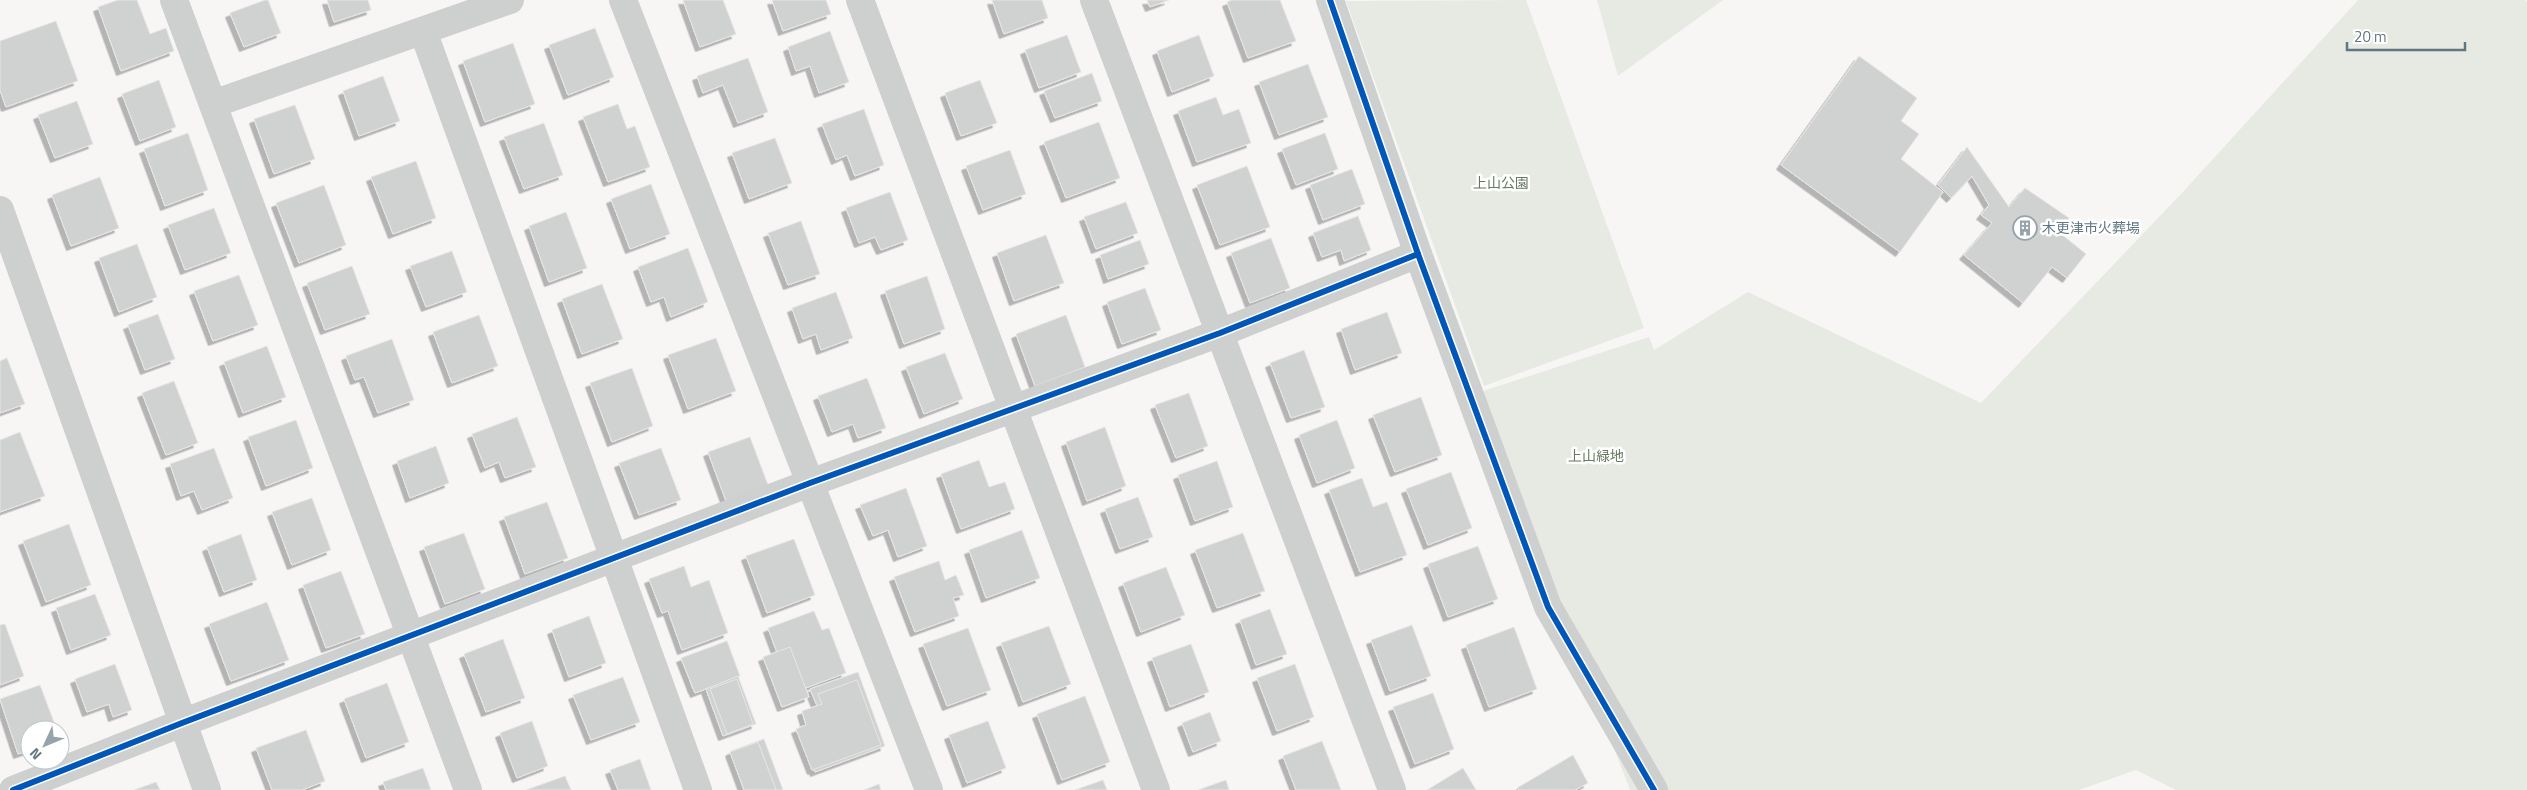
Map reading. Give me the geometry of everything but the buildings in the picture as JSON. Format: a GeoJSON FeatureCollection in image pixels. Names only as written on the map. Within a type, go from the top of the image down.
{"type":"FeatureCollection","features":[{"type":"Feature","properties":{"kind":"street"},"geometry":{"type":"LineString","coordinates":[[174,0],[468,790]]}},
{"type":"Feature","properties":{"kind":"street"},"geometry":{"type":"LineString","coordinates":[[213,104],[510,0]]}},
{"type":"Feature","properties":{"kind":"street"},"geometry":{"type":"LineString","coordinates":[[623,0],[929,790]]}},
{"type":"Feature","properties":{"kind":"street"},"geometry":{"type":"LineString","coordinates":[[860,0],[1156,790]]}},
{"type":"Feature","properties":{"kind":"street"},"geometry":{"type":"LineString","coordinates":[[1094,0],[1220,333],[1381,785]]}},
{"type":"Feature","properties":{"kind":"street"},"geometry":{"type":"LineString","coordinates":[[1330,0],[1418,254],[1548,607],[1654,790]]}},
{"type":"Feature","properties":{"kind":"street"},"geometry":{"type":"LineString","coordinates":[[423,30],[698,790]]}},
{"type":"Feature","properties":{"kind":"street"},"geometry":{"type":"LineString","coordinates":[[0,210],[207,790]]}},
{"type":"Feature","properties":{"kind":"street"},"geometry":{"type":"LineString","coordinates":[[13,790],[182,723],[810,483],[1220,333],[1418,254]]}},
{"type":"Feature","properties":{"kind":"green space","name":"上山公園"},"geometry":{"type":"Polygon","coordinates":[[[1526,0],[1644,328],[1484,386],[1346,1],[1526,0]]]}},
{"type":"Feature","properties":{"kind":"green space"},"geometry":{"type":"Polygon","coordinates":[[[1597,0],[1723,0],[1618,76],[1597,0]]]}},
{"type":"Feature","properties":{"kind":"green space","name":"上山緑地"},"geometry":{"type":"Polygon","coordinates":[[[2358,0],[2525,0],[2527,2],[2527,790],[2176,790],[2136,770],[2079,790],[1630,790],[1477,393],[1649,337],[1654,350],[1748,292],[1981,403],[2181,194],[2358,0]]]}},
{"type":"Feature","properties":{"kind":"cycle path"},"geometry":{"type":"LineString","coordinates":[[1330,0],[1418,254],[1548,607],[1654,790]]}},
{"type":"Feature","properties":{"kind":"cycle path"},"geometry":{"type":"LineString","coordinates":[[13,790],[182,723],[810,483],[1220,333],[1418,254]]}},
{"type":"Feature","properties":{"kind":"place","name":"木更津市火葬場"},"geometry":{"type":"Point","coordinates":[2025,228]}}]}
